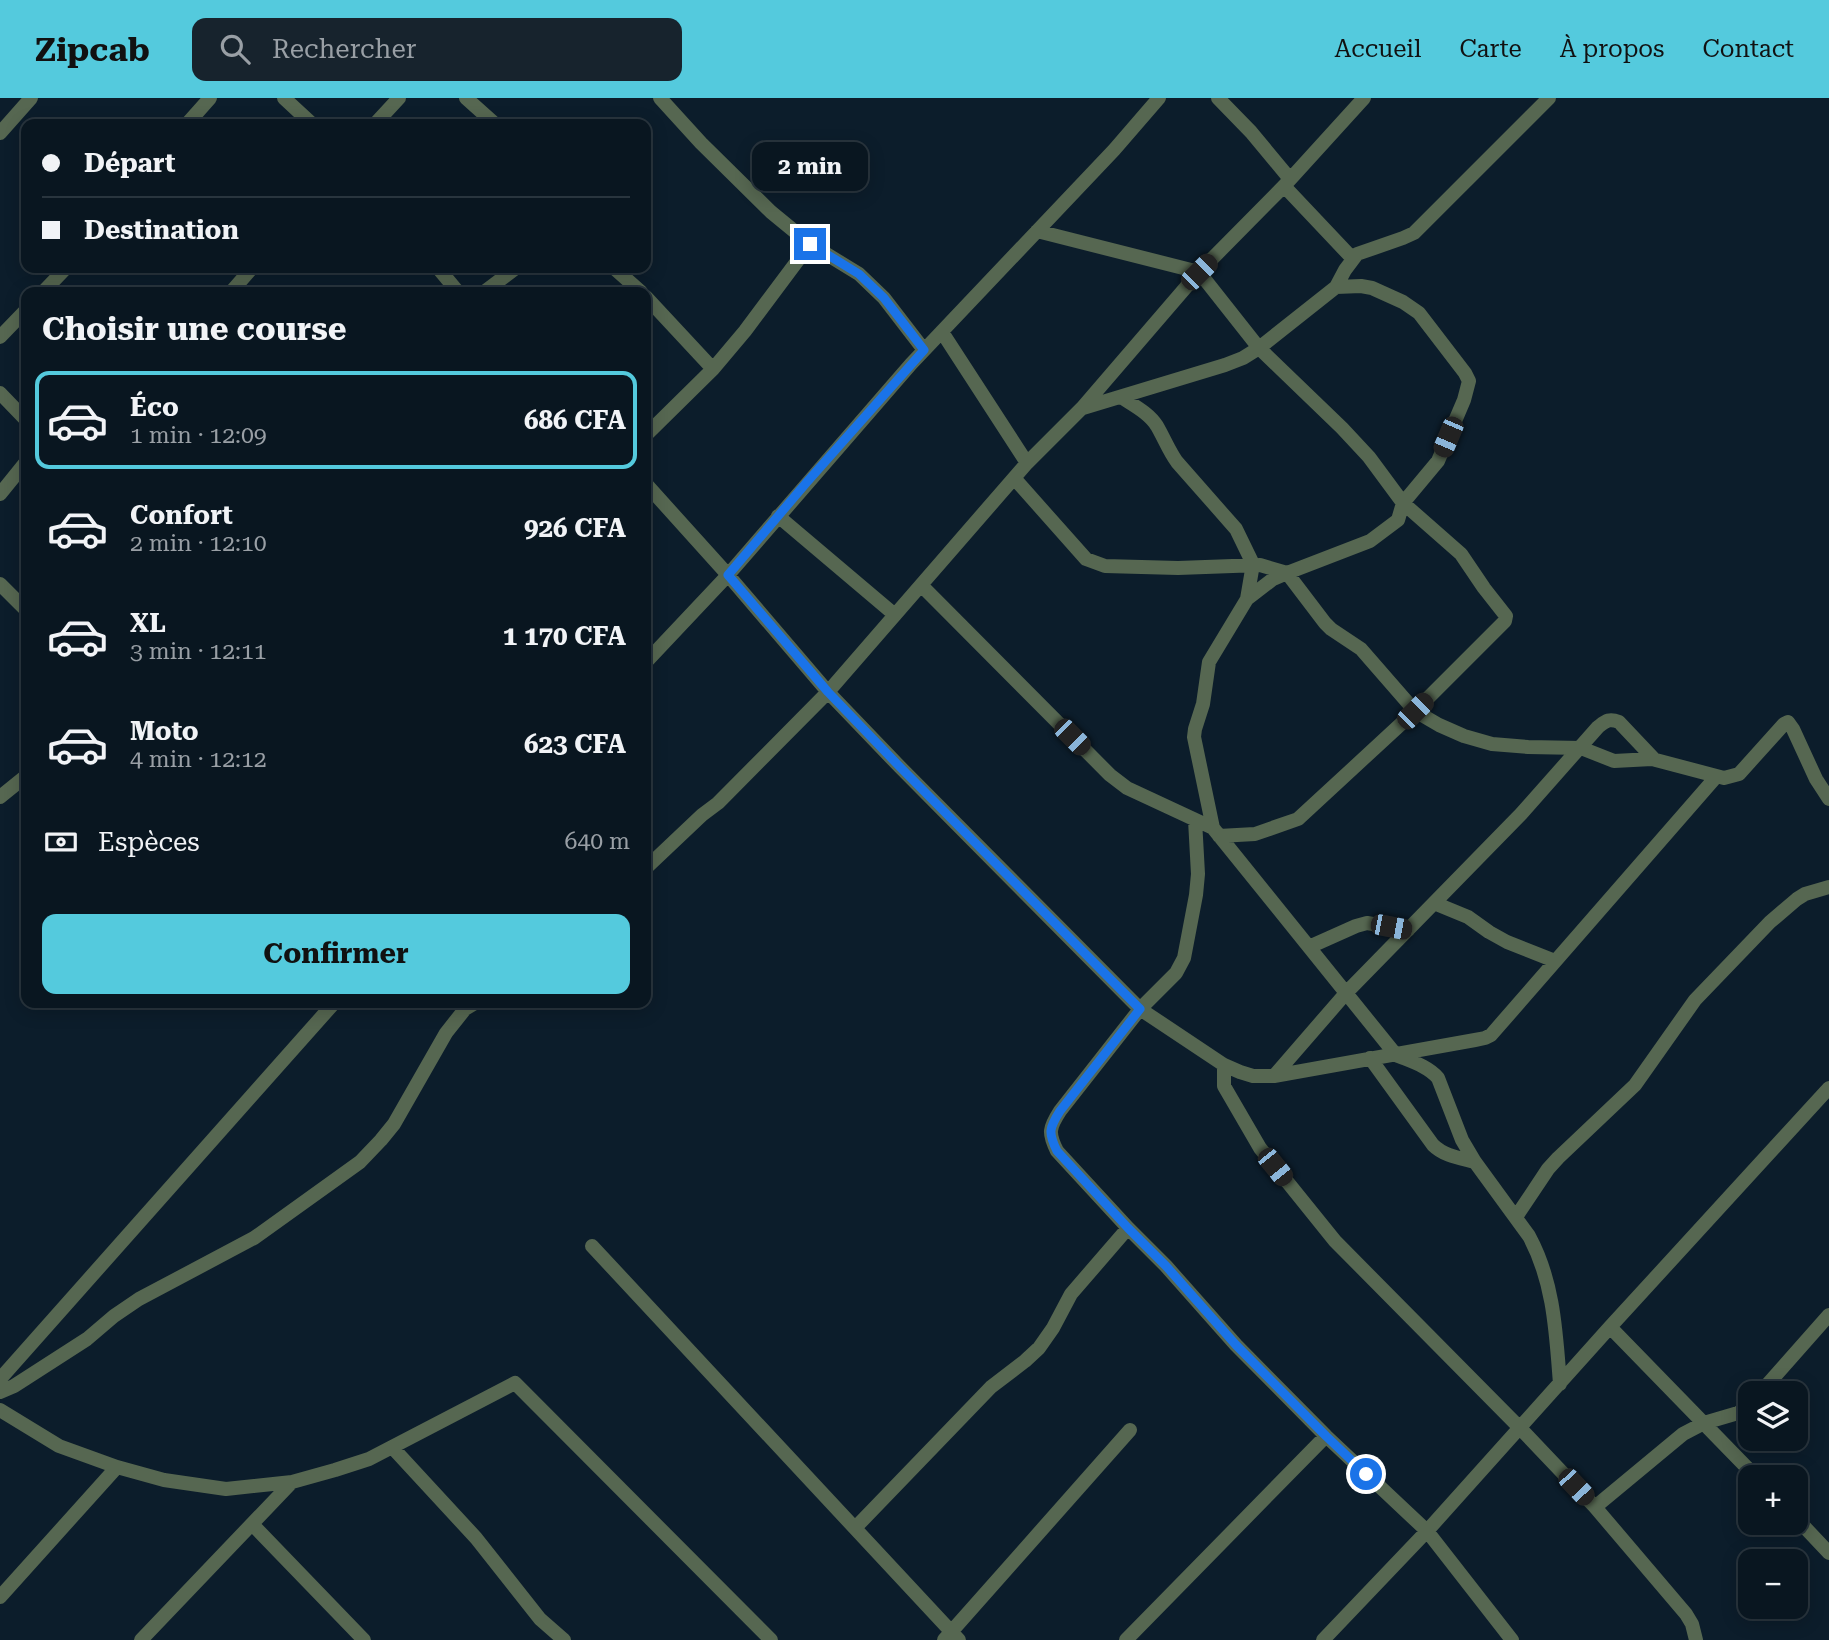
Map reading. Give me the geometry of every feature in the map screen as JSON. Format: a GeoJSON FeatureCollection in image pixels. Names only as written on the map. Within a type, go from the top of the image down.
{"type":"FeatureCollection","features":[{"type":"Feature","properties":{"kind":"street"},"geometry":{"type":"LineString","coordinates":[[0,133],[31,98]]}},
{"type":"Feature","properties":{"kind":"street"},"geometry":{"type":"LineString","coordinates":[[191,119],[210,98]]}},
{"type":"Feature","properties":{"kind":"street"},"geometry":{"type":"LineString","coordinates":[[284,98],[307,119]]}},
{"type":"Feature","properties":{"kind":"street"},"geometry":{"type":"LineString","coordinates":[[380,119],[399,98]]}},
{"type":"Feature","properties":{"kind":"street"},"geometry":{"type":"LineString","coordinates":[[466,98],[489,119]]}},
{"type":"Feature","properties":{"kind":"street"},"geometry":{"type":"LineString","coordinates":[[660,98],[771,212],[810,244],[859,274],[884,298],[924,350]]}},
{"type":"Feature","properties":{"kind":"street"},"geometry":{"type":"LineString","coordinates":[[651,657],[728,575],[924,350],[1114,150],[1159,98]]}},
{"type":"Feature","properties":{"kind":"street"},"geometry":{"type":"LineString","coordinates":[[1219,98],[1251,132],[1287,183],[1353,258]]}},
{"type":"Feature","properties":{"kind":"street"},"geometry":{"type":"LineString","coordinates":[[651,863],[718,803],[828,692],[1027,463],[1082,408],[1199,272],[1287,183],[1364,98]]}},
{"type":"Feature","properties":{"kind":"street"},"geometry":{"type":"LineString","coordinates":[[1082,408],[1225,365],[1259,348],[1336,287],[1353,258],[1363,251],[1414,233],[1549,98]]}},
{"type":"Feature","properties":{"kind":"street"},"geometry":{"type":"LineString","coordinates":[[1037,231],[1199,272],[1259,348],[1369,457],[1403,503],[1461,554],[1506,617],[1415,711],[1298,819],[1255,834],[1216,832]]}},
{"type":"Feature","properties":{"kind":"street"},"geometry":{"type":"LineString","coordinates":[[651,430],[713,369],[810,244]]}},
{"type":"Feature","properties":{"kind":"street"},"geometry":{"type":"LineString","coordinates":[[48,287],[61,273]]}},
{"type":"Feature","properties":{"kind":"street"},"geometry":{"type":"LineString","coordinates":[[235,287],[248,273]]}},
{"type":"Feature","properties":{"kind":"street"},"geometry":{"type":"LineString","coordinates":[[491,287],[509,273]]}},
{"type":"Feature","properties":{"kind":"street"},"geometry":{"type":"LineString","coordinates":[[620,273],[635,287]]}},
{"type":"Feature","properties":{"kind":"street"},"geometry":{"type":"LineString","coordinates":[[1216,832],[1194,745],[1209,662],[1247,599],[1273,579],[1370,541],[1398,520],[1403,503],[1438,461],[1468,385],[1467,377],[1419,313],[1403,302],[1371,288],[1336,287]]}},
{"type":"Feature","properties":{"kind":"street"},"geometry":{"type":"LineString","coordinates":[[651,302],[713,369]]}},
{"type":"Feature","properties":{"kind":"street"},"geometry":{"type":"LineString","coordinates":[[0,337],[21,315]]}},
{"type":"Feature","properties":{"kind":"street"},"geometry":{"type":"LineString","coordinates":[[942,332],[1027,463]]}},
{"type":"Feature","properties":{"kind":"street"},"geometry":{"type":"LineString","coordinates":[[0,393],[21,415]]}},
{"type":"Feature","properties":{"kind":"street"},"geometry":{"type":"LineString","coordinates":[[1121,397],[1149,416],[1169,452],[1236,529],[1253,564],[1247,599]]}},
{"type":"Feature","properties":{"kind":"street"},"geometry":{"type":"LineString","coordinates":[[0,494],[21,468]]}},
{"type":"Feature","properties":{"kind":"street"},"geometry":{"type":"LineString","coordinates":[[1014,478],[1086,559],[1097,564],[1178,568],[1253,564],[1287,572],[1325,623],[1361,649],[1415,711],[1464,736],[1492,744],[1581,748],[1614,761],[1655,760],[1724,778],[1739,774],[1784,723],[1788,722],[1829,799]]}},
{"type":"Feature","properties":{"kind":"street"},"geometry":{"type":"LineString","coordinates":[[651,490],[828,692],[1140,1009],[1224,1065],[1253,1076],[1274,1076],[1396,1055],[1491,1035],[1716,777]]}},
{"type":"Feature","properties":{"kind":"street"},"geometry":{"type":"LineString","coordinates":[[778,516],[895,615]]}},
{"type":"Feature","properties":{"kind":"street"},"geometry":{"type":"LineString","coordinates":[[0,584],[21,600]]}},
{"type":"Feature","properties":{"kind":"street"},"geometry":{"type":"LineString","coordinates":[[921,585],[1110,775],[1127,788],[1216,832],[1396,1055],[1433,1072],[1438,1078],[1455,1125],[1475,1162],[1536,1249],[1555,1315],[1560,1384]]}},
{"type":"Feature","properties":{"kind":"street"},"geometry":{"type":"LineString","coordinates":[[1274,1076],[1346,993],[1521,814],[1598,727],[1608,719],[1619,722],[1655,760]]}},
{"type":"Feature","properties":{"kind":"street"},"geometry":{"type":"LineString","coordinates":[[0,797],[21,780]]}},
{"type":"Feature","properties":{"kind":"street"},"geometry":{"type":"LineString","coordinates":[[1195,820],[1198,874],[1184,958],[1176,973],[1140,1009],[1060,1111],[1052,1124],[1050,1136],[1057,1151],[1166,1266],[1236,1345],[1326,1436],[1427,1531],[1513,1640]]}},
{"type":"Feature","properties":{"kind":"street"},"geometry":{"type":"LineString","coordinates":[[1516,1217],[1558,1157],[1634,1085],[1704,990],[1770,922],[1797,899],[1829,887]]}},
{"type":"Feature","properties":{"kind":"street"},"geometry":{"type":"LineString","coordinates":[[1434,904],[1468,917],[1489,933],[1507,942],[1555,961]]}},
{"type":"Feature","properties":{"kind":"street"},"geometry":{"type":"LineString","coordinates":[[1309,947],[1367,923],[1408,930]]}},
{"type":"Feature","properties":{"kind":"street"},"geometry":{"type":"LineString","coordinates":[[0,1379],[330,1008]]}},
{"type":"Feature","properties":{"kind":"street"},"geometry":{"type":"LineString","coordinates":[[0,1392],[14,1386],[87,1339],[139,1298],[254,1238],[360,1162],[394,1124],[446,1033],[467,1008]]}},
{"type":"Feature","properties":{"kind":"street"},"geometry":{"type":"LineString","coordinates":[[1370,1058],[1439,1151],[1475,1162]]}},
{"type":"Feature","properties":{"kind":"street"},"geometry":{"type":"LineString","coordinates":[[1224,1065],[1224,1086],[1259,1148],[1335,1241],[1595,1507],[1686,1614],[1696,1640]]}},
{"type":"Feature","properties":{"kind":"street"},"geometry":{"type":"LineString","coordinates":[[1323,1640],[1427,1531],[1829,1088]]}},
{"type":"Feature","properties":{"kind":"street"},"geometry":{"type":"LineString","coordinates":[[855,1528],[990,1387],[1025,1362],[1039,1348],[1071,1294],[1128,1228]]}},
{"type":"Feature","properties":{"kind":"street"},"geometry":{"type":"LineString","coordinates":[[592,1246],[855,1528],[951,1637],[1130,1430]]}},
{"type":"Feature","properties":{"kind":"street"},"geometry":{"type":"LineString","coordinates":[[1771,1381],[1829,1315]]}},
{"type":"Feature","properties":{"kind":"street"},"geometry":{"type":"LineString","coordinates":[[1611,1327],[1744,1465]]}},
{"type":"Feature","properties":{"kind":"street"},"geometry":{"type":"LineString","coordinates":[[0,1410],[59,1446],[117,1467],[164,1480],[226,1489],[292,1482],[369,1459],[515,1383],[771,1640]]}},
{"type":"Feature","properties":{"kind":"street"},"geometry":{"type":"LineString","coordinates":[[1595,1507],[1683,1434],[1704,1423],[1738,1413]]}},
{"type":"Feature","properties":{"kind":"street"},"geometry":{"type":"LineString","coordinates":[[1126,1640],[1326,1436]]}},
{"type":"Feature","properties":{"kind":"street"},"geometry":{"type":"LineString","coordinates":[[392,1447],[476,1538],[540,1619],[564,1640]]}},
{"type":"Feature","properties":{"kind":"street"},"geometry":{"type":"LineString","coordinates":[[0,1597],[117,1467]]}},
{"type":"Feature","properties":{"kind":"street"},"geometry":{"type":"LineString","coordinates":[[141,1640],[292,1482]]}},
{"type":"Feature","properties":{"kind":"street"},"geometry":{"type":"LineString","coordinates":[[252,1524],[357,1637]]}},
{"type":"Feature","properties":{"kind":"street"},"geometry":{"type":"LineString","coordinates":[[1808,1531],[1829,1553]]}},
{"type":"Feature","properties":{"kind":"route"},"geometry":{"type":"LineString","coordinates":[[810,244],[859,274],[884,298],[924,350],[728,575],[828,692],[1140,1009],[1052,1124],[1050,1136],[1057,1151],[1166,1266],[1236,1345],[1366,1474]]}}]}
